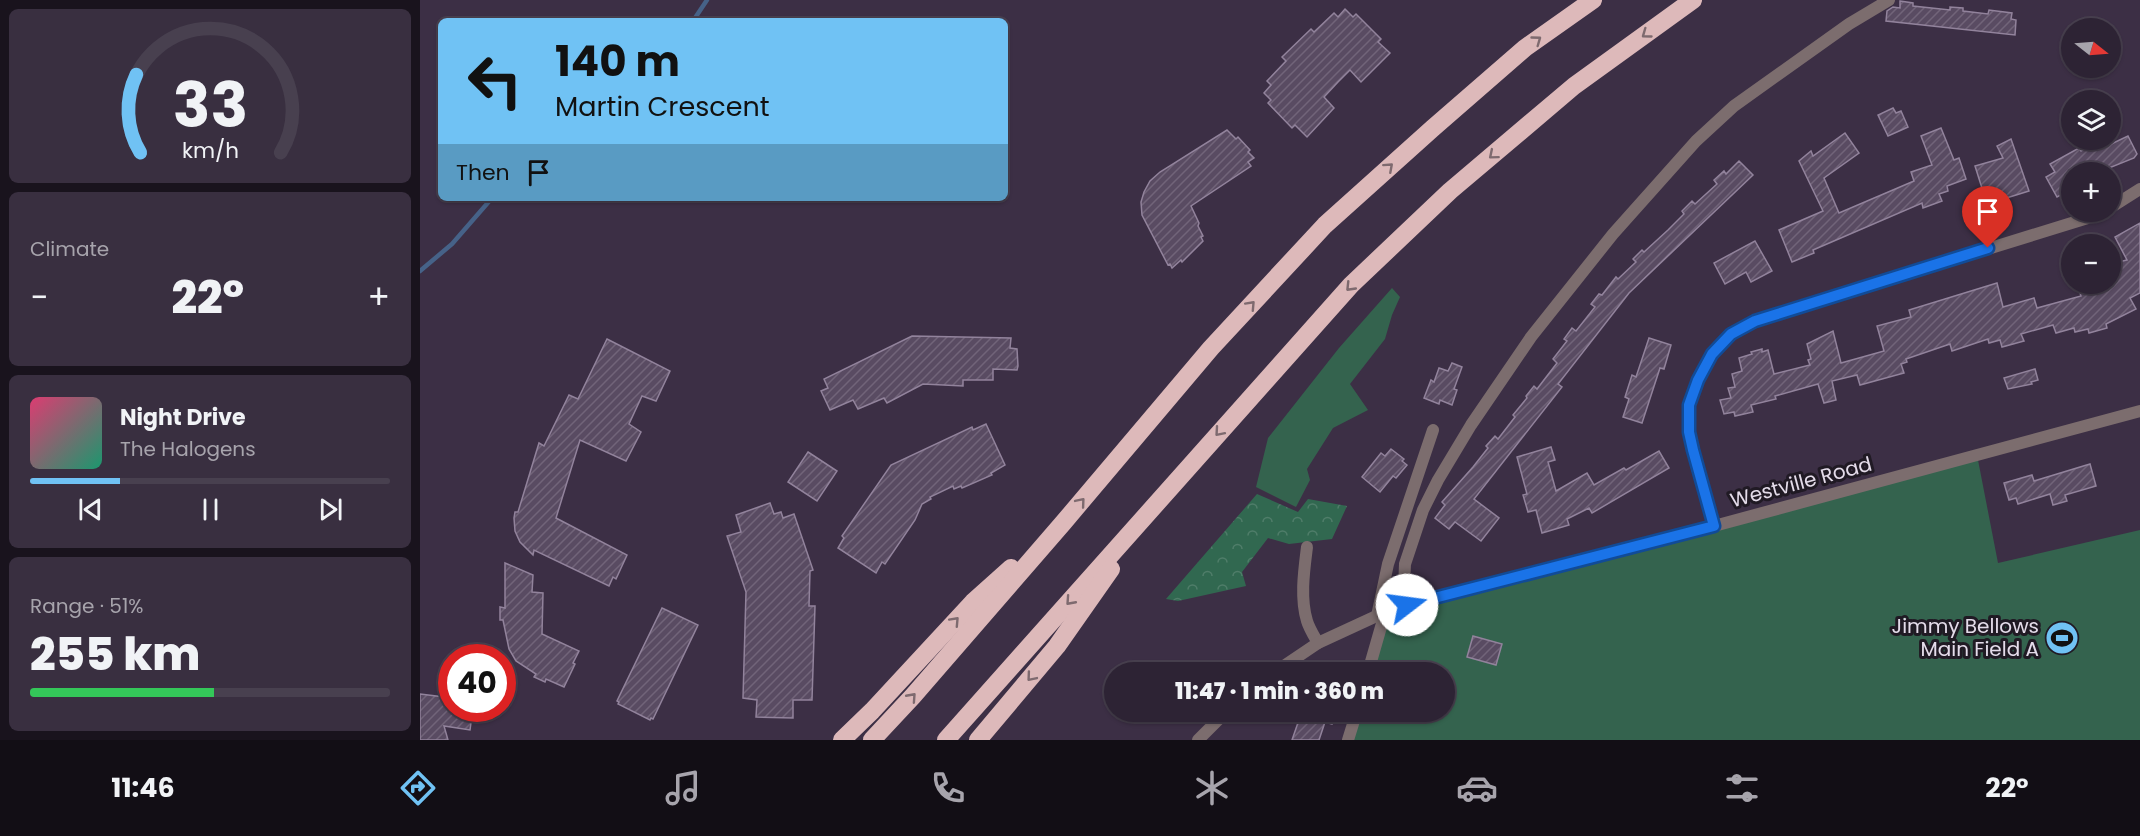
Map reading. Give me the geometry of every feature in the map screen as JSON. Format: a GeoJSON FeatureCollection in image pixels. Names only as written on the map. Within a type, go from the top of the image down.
{"type":"FeatureCollection","features":[{"type":"Feature","properties":{"kind":"highway"},"geometry":{"type":"LineString","coordinates":[[872,740],[1063,523],[1211,348],[1325,225],[1525,48],[1593,0]]}},
{"type":"Feature","properties":{"kind":"highway"},"geometry":{"type":"LineString","coordinates":[[946,740],[1352,285],[1450,191],[1574,86],[1693,0]]}},
{"type":"Feature","properties":{"kind":"highway"},"geometry":{"type":"LineString","coordinates":[[978,740],[1057,646],[1151,510]]}},
{"type":"Feature","properties":{"kind":"highway"},"geometry":{"type":"LineString","coordinates":[[843,740],[973,602],[1063,523]]}},
{"type":"Feature","properties":{"kind":"street"},"geometry":{"type":"LineString","coordinates":[[1407,605],[1404,588],[1405,564],[1424,510],[1438,480],[1471,425],[1531,337],[1613,234],[1695,141],[1734,106],[1849,24],[1887,1]]}},
{"type":"Feature","properties":{"kind":"street"},"geometry":{"type":"LineString","coordinates":[[2121,201],[2140,189]]}},
{"type":"Feature","properties":{"kind":"street"},"geometry":{"type":"LineString","coordinates":[[1714,526],[1691,441],[1689,405],[1698,380],[1712,354],[1731,334],[1755,321],[2075,222]]}},
{"type":"Feature","properties":{"kind":"street","name":"Westville Road"},"geometry":{"type":"LineString","coordinates":[[1290,662],[1318,643],[1407,605],[1714,526],[2139,412]]}},
{"type":"Feature","properties":{"kind":"street"},"geometry":{"type":"LineString","coordinates":[[1370,662],[1381,615],[1388,564],[1433,430]]}},
{"type":"Feature","properties":{"kind":"street"},"geometry":{"type":"LineString","coordinates":[[1307,547],[1303,582],[1304,605],[1307,621],[1318,643]]}},
{"type":"Feature","properties":{"kind":"street"},"geometry":{"type":"LineString","coordinates":[[1198,740],[1216,722]]}},
{"type":"Feature","properties":{"kind":"street"},"geometry":{"type":"LineString","coordinates":[[1348,740],[1354,722]]}},
{"type":"Feature","properties":{"kind":"green space"},"geometry":{"type":"Polygon","coordinates":[[[1392,288],[1400,297],[1385,339],[1350,384],[1368,410],[1333,428],[1307,469],[1310,480],[1296,507],[1256,487],[1268,438],[1339,348],[1392,288]]]}},
{"type":"Feature","properties":{"kind":"green space"},"geometry":{"type":"Polygon","coordinates":[[[1978,460],[1998,563],[2140,530],[2140,740],[1350,740],[1356,722],[1455,722],[1455,662],[1373,662],[1387,614],[1978,460]]]}},
{"type":"Feature","properties":{"kind":"green space"},"geometry":{"type":"Polygon","coordinates":[[[1257,494],[1298,512],[1308,499],[1347,506],[1332,539],[1289,544],[1268,538],[1242,572],[1246,586],[1178,601],[1166,599],[1257,494]]]}},
{"type":"Feature","properties":{"kind":"building"},"geometry":{"type":"Polygon","coordinates":[[[1900,1],[1913,3],[1913,6],[1950,10],[1950,7],[1988,14],[1989,10],[2012,13],[2011,19],[2016,20],[2015,35],[1886,21],[1887,11],[1893,7],[1900,8],[1900,1]]]}},
{"type":"Feature","properties":{"kind":"building"},"geometry":{"type":"Polygon","coordinates":[[[1345,9],[1353,17],[1356,14],[1381,39],[1378,42],[1390,53],[1361,82],[1350,70],[1338,82],[1324,97],[1334,108],[1307,137],[1295,125],[1292,128],[1268,103],[1271,100],[1264,93],[1271,85],[1267,81],[1286,61],[1282,57],[1311,29],[1314,32],[1334,13],[1338,17],[1345,9]]]}},
{"type":"Feature","properties":{"kind":"building"},"geometry":{"type":"Polygon","coordinates":[[[1893,108],[1896,113],[1901,111],[1908,127],[1888,136],[1878,115],[1893,108]]]}},
{"type":"Feature","properties":{"kind":"building"},"geometry":{"type":"Polygon","coordinates":[[[1941,128],[1954,160],[1959,158],[1966,179],[1947,186],[1948,191],[1939,194],[1942,201],[1923,208],[1922,203],[1813,250],[1814,253],[1792,262],[1779,230],[1823,211],[1799,161],[1811,151],[1813,156],[1845,133],[1859,153],[1824,178],[1839,213],[1914,181],[1911,172],[1932,165],[1921,136],[1941,128]]]}},
{"type":"Feature","properties":{"kind":"building"},"geometry":{"type":"Polygon","coordinates":[[[1227,130],[1236,139],[1238,137],[1250,150],[1248,152],[1254,158],[1248,162],[1251,166],[1191,206],[1199,223],[1203,241],[1182,262],[1181,260],[1172,268],[1170,264],[1168,265],[1142,215],[1141,202],[1144,192],[1150,181],[1160,172],[1227,130]]]}},
{"type":"Feature","properties":{"kind":"building"},"geometry":{"type":"Polygon","coordinates":[[[2128,136],[2137,154],[2134,158],[2121,163],[2061,162],[2061,195],[2057,197],[2046,177],[2055,172],[2050,164],[2075,150],[2121,150],[2121,139],[2128,136]]]}},
{"type":"Feature","properties":{"kind":"building"},"geometry":{"type":"Polygon","coordinates":[[[2011,139],[2029,191],[1987,204],[1975,166],[2003,158],[1997,146],[2011,139]]]}},
{"type":"Feature","properties":{"kind":"building"},"geometry":{"type":"Polygon","coordinates":[[[1739,161],[1753,175],[1629,293],[1558,384],[1562,387],[1474,499],[1499,518],[1481,541],[1455,522],[1449,529],[1435,518],[1445,505],[1442,502],[1488,448],[1486,446],[1495,436],[1498,439],[1515,417],[1513,415],[1527,398],[1526,396],[1534,386],[1537,389],[1557,363],[1553,359],[1567,341],[1564,339],[1572,328],[1576,331],[1595,307],[1591,304],[1599,294],[1602,295],[1616,277],[1618,279],[1636,262],[1633,259],[1642,250],[1644,252],[1684,214],[1682,211],[1692,201],[1695,204],[1717,184],[1714,180],[1724,171],[1726,174],[1739,161]]]}},
{"type":"Feature","properties":{"kind":"building"},"geometry":{"type":"Polygon","coordinates":[[[2140,223],[2140,293],[2130,298],[2136,309],[2106,324],[2107,328],[2089,333],[2088,329],[2075,332],[2074,328],[2056,333],[2053,325],[2021,334],[2024,341],[2002,347],[2000,340],[1989,343],[1988,339],[1952,351],[1950,344],[1906,359],[1907,362],[1901,364],[1904,373],[1860,385],[1857,375],[1832,381],[1836,400],[1824,403],[1818,384],[1751,405],[1753,412],[1735,416],[1734,412],[1724,414],[1720,400],[1731,398],[1728,388],[1735,387],[1732,374],[1742,371],[1739,358],[1752,354],[1751,352],[1768,350],[1774,374],[1810,365],[1808,360],[1811,359],[1807,344],[1833,331],[1841,363],[1884,351],[1877,326],[1911,317],[1909,310],[1997,283],[2003,307],[2034,298],[2037,308],[2081,296],[2080,294],[2121,294],[2121,261],[2127,260],[2121,248],[2120,234],[2140,223]]]}},
{"type":"Feature","properties":{"kind":"building"},"geometry":{"type":"Polygon","coordinates":[[[1755,241],[1772,271],[1751,282],[1746,272],[1725,284],[1714,263],[1755,241]]]}},
{"type":"Feature","properties":{"kind":"building"},"geometry":{"type":"Polygon","coordinates":[[[912,336],[1011,338],[1010,348],[1017,349],[1017,370],[993,369],[993,380],[963,380],[963,386],[923,384],[887,403],[884,398],[858,409],[853,400],[830,410],[821,391],[828,388],[824,379],[912,336]]]}},
{"type":"Feature","properties":{"kind":"building"},"geometry":{"type":"Polygon","coordinates":[[[1649,338],[1671,345],[1664,369],[1660,368],[1642,423],[1623,417],[1629,399],[1625,397],[1632,375],[1636,377],[1649,338]]]}},
{"type":"Feature","properties":{"kind":"building"},"geometry":{"type":"Polygon","coordinates":[[[607,339],[670,371],[656,401],[642,396],[629,424],[641,432],[626,461],[580,440],[556,518],[627,555],[616,579],[613,577],[609,586],[534,550],[533,555],[520,542],[515,531],[514,518],[515,512],[518,512],[539,443],[544,446],[569,395],[578,399],[607,339]]]}},
{"type":"Feature","properties":{"kind":"building"},"geometry":{"type":"Polygon","coordinates":[[[1452,363],[1462,367],[1454,389],[1457,390],[1452,405],[1440,400],[1439,404],[1424,398],[1439,368],[1448,371],[1452,363]]]}},
{"type":"Feature","properties":{"kind":"building"},"geometry":{"type":"Polygon","coordinates":[[[2035,369],[2038,380],[2031,382],[2032,384],[2008,389],[2004,378],[2035,369]]]}},
{"type":"Feature","properties":{"kind":"building"},"geometry":{"type":"Polygon","coordinates":[[[986,424],[1005,465],[991,473],[992,475],[962,488],[961,486],[954,489],[953,486],[930,497],[931,499],[922,504],[915,520],[885,564],[882,562],[876,573],[838,548],[844,538],[842,536],[891,465],[972,427],[973,430],[986,424]]]}},
{"type":"Feature","properties":{"kind":"building"},"geometry":{"type":"Polygon","coordinates":[[[1551,447],[1555,460],[1548,462],[1556,491],[1587,473],[1594,485],[1659,451],[1669,468],[1592,513],[1589,508],[1567,519],[1569,525],[1542,533],[1536,510],[1528,512],[1523,495],[1527,494],[1517,457],[1551,447]]]}},
{"type":"Feature","properties":{"kind":"building"},"geometry":{"type":"Polygon","coordinates":[[[1391,449],[1404,459],[1402,461],[1407,465],[1396,478],[1393,476],[1380,492],[1362,477],[1381,453],[1385,456],[1391,449]]]}},
{"type":"Feature","properties":{"kind":"building"},"geometry":{"type":"Polygon","coordinates":[[[808,452],[837,471],[817,501],[788,482],[808,452]]]}},
{"type":"Feature","properties":{"kind":"building"},"geometry":{"type":"Polygon","coordinates":[[[2090,464],[2096,486],[2065,495],[2067,501],[2053,505],[2050,494],[2018,504],[2016,498],[2009,500],[2004,483],[2032,475],[2034,481],[2090,464]]]}},
{"type":"Feature","properties":{"kind":"building"},"geometry":{"type":"Polygon","coordinates":[[[770,503],[774,514],[781,512],[783,518],[794,514],[813,570],[810,571],[809,606],[815,606],[812,700],[793,700],[793,718],[756,717],[757,700],[743,698],[746,592],[727,536],[741,532],[736,515],[770,503]]]}},
{"type":"Feature","properties":{"kind":"building"},"geometry":{"type":"Polygon","coordinates":[[[505,563],[533,575],[532,592],[543,593],[542,634],[579,651],[564,687],[546,679],[545,682],[534,677],[536,674],[516,661],[516,644],[508,644],[503,620],[500,620],[500,607],[505,608],[505,563]]]}},
{"type":"Feature","properties":{"kind":"building"},"geometry":{"type":"Polygon","coordinates":[[[662,608],[698,625],[653,719],[650,720],[618,704],[617,701],[662,608]]]}},
{"type":"Feature","properties":{"kind":"building"},"geometry":{"type":"Polygon","coordinates":[[[1473,636],[1502,644],[1496,665],[1467,657],[1473,636]]]}},
{"type":"Feature","properties":{"kind":"building"},"geometry":{"type":"Polygon","coordinates":[[[420,694],[438,696],[438,722],[471,722],[470,730],[444,726],[448,740],[420,740],[420,694]]]}},
{"type":"Feature","properties":{"kind":"building"},"geometry":{"type":"Polygon","coordinates":[[[1298,722],[1325,722],[1319,740],[1292,740],[1298,722]]]}},
{"type":"Feature","properties":{"kind":"waterway"},"geometry":{"type":"LineString","coordinates":[[695,18],[707,0]]}},
{"type":"Feature","properties":{"kind":"waterway"},"geometry":{"type":"LineString","coordinates":[[420,271],[452,244],[489,201]]}},
{"type":"Feature","properties":{"kind":"place","name":"Jimmy Bellows Main Field A"},"geometry":{"type":"Point","coordinates":[2062,638]}},
{"type":"Feature","properties":{"kind":"route"},"geometry":{"type":"LineString","coordinates":[[1407,605],[1714,526],[1689,432],[1689,405],[1698,380],[1712,354],[1731,334],[1755,321],[1988,248]]}}]}
